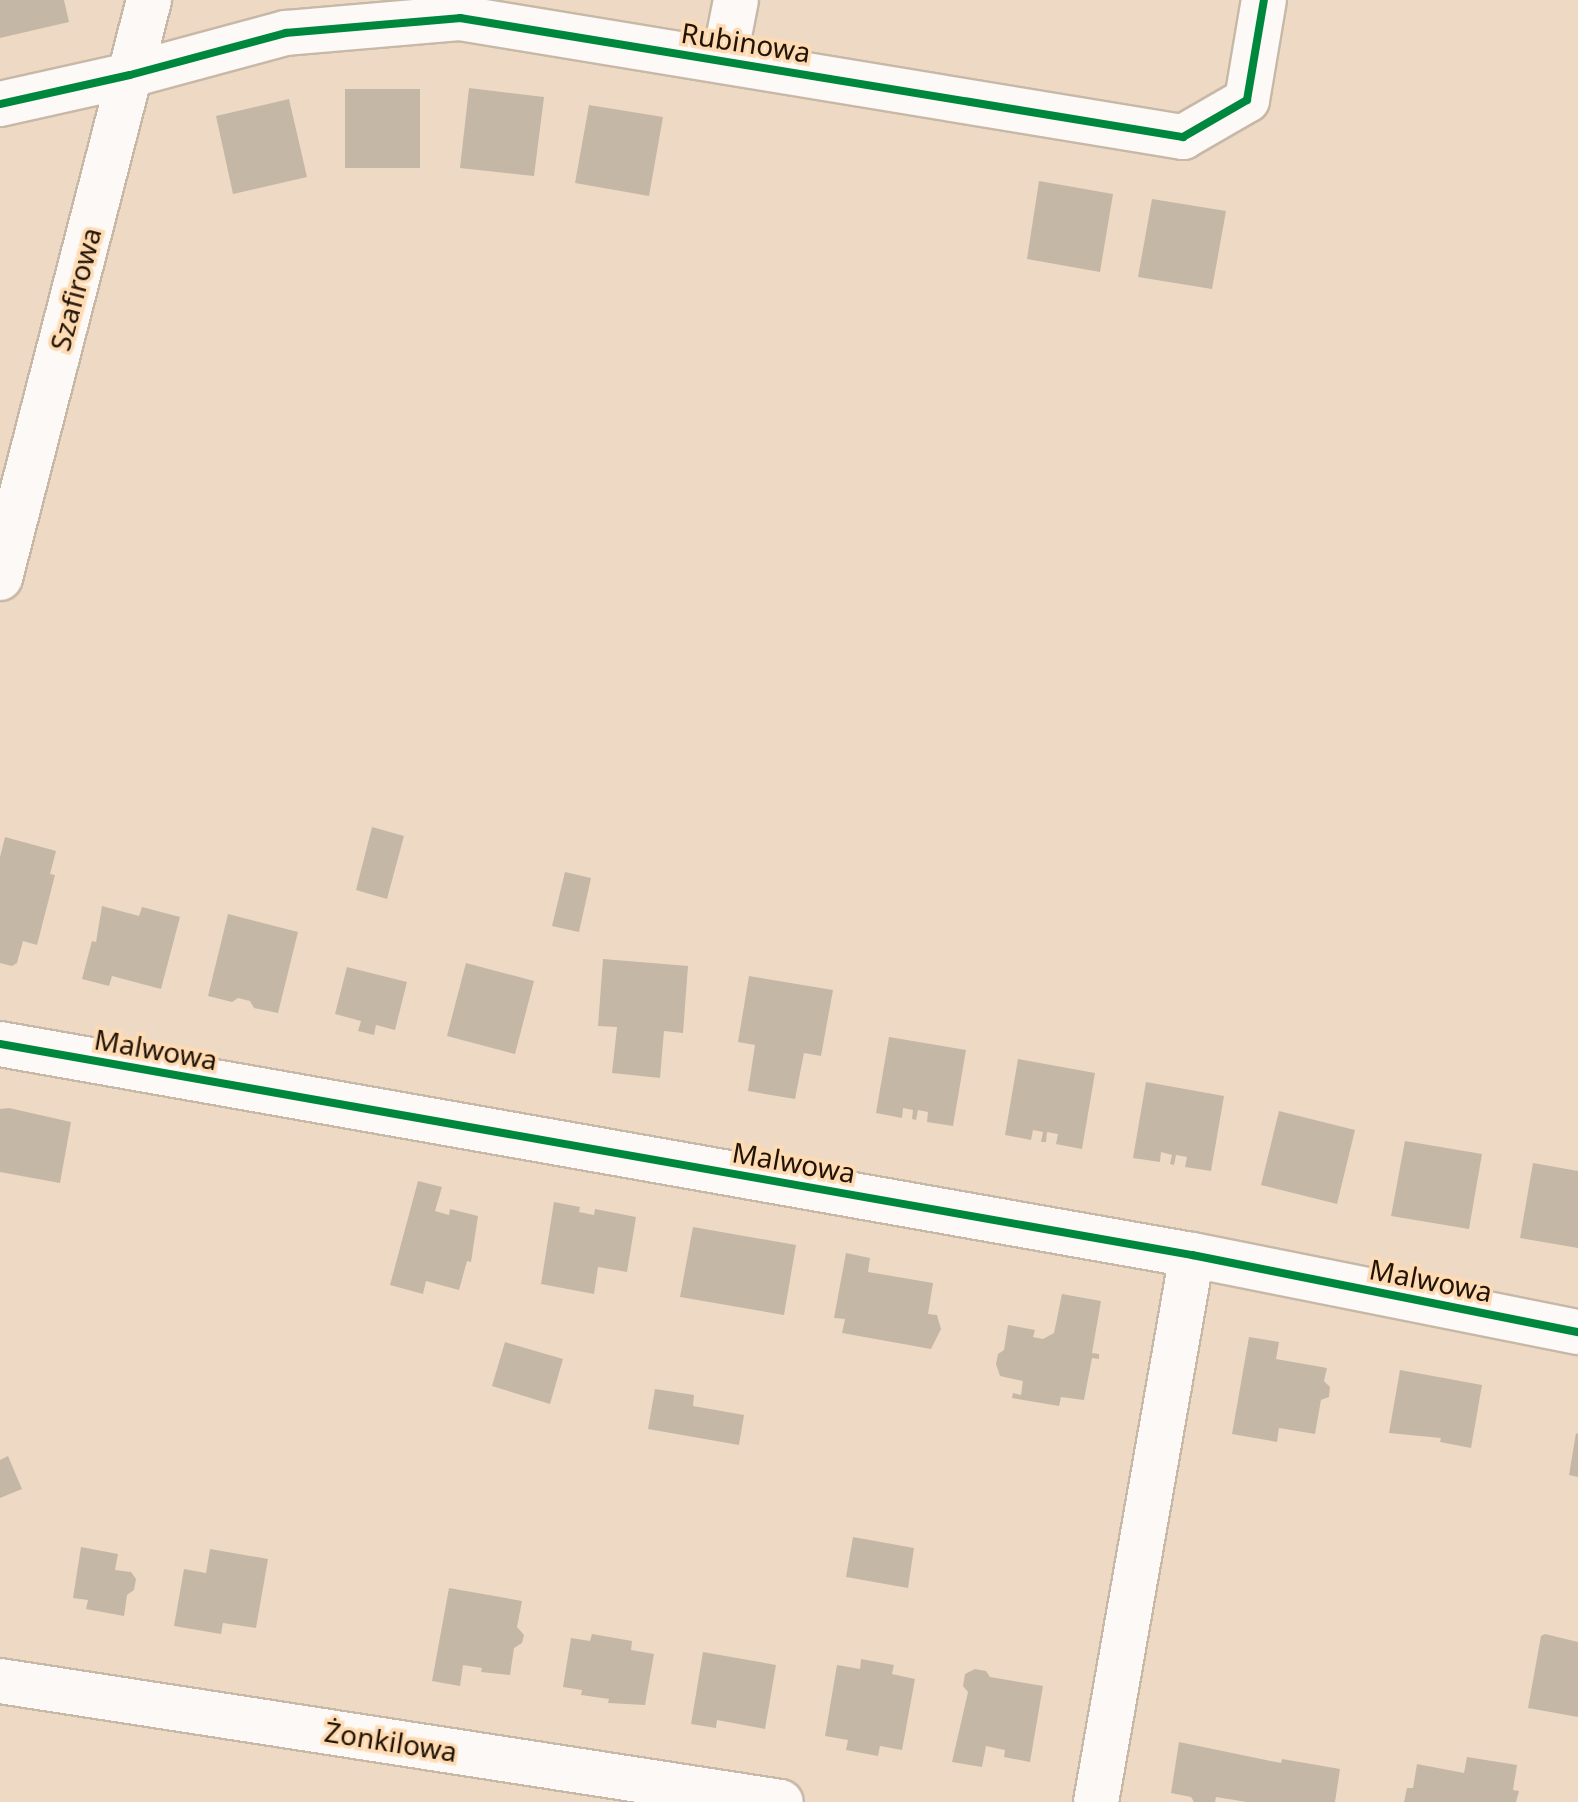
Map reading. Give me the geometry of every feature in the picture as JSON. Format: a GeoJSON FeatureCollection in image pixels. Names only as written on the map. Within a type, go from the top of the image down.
{"type":"FeatureCollection","features":[{"type":"Feature","properties":{"kind":"street","name":"Szafirowa"},"geometry":{"type":"LineString","coordinates":[[0,578],[149,0]]}},
{"type":"Feature","properties":{"kind":"street","name":"Rubinowa"},"geometry":{"type":"LineString","coordinates":[[724,61],[736,0]]}},
{"type":"Feature","properties":{"kind":"street","name":"Rubinowa"},"geometry":{"type":"LineString","coordinates":[[0,104],[130,75],[286,33],[460,18],[1183,137],[1247,100],[1264,0]]}},
{"type":"Feature","properties":{"kind":"street","name":"Malwowa"},"geometry":{"type":"LineString","coordinates":[[0,1044],[1192,1255],[1578,1332]]}},
{"type":"Feature","properties":{"kind":"street"},"geometry":{"type":"LineString","coordinates":[[1096,1802],[1192,1255]]}},
{"type":"Feature","properties":{"kind":"street","name":"Żonkilowa"},"geometry":{"type":"LineString","coordinates":[[0,1681],[781,1802]]}},
{"type":"Feature","properties":{"kind":"building"},"geometry":{"type":"Polygon","coordinates":[[[0,0],[64,0],[69,22],[0,38],[0,0]]]}},
{"type":"Feature","properties":{"kind":"building"},"geometry":{"type":"Polygon","coordinates":[[[469,88],[544,97],[534,176],[460,168],[469,88]]]}},
{"type":"Feature","properties":{"kind":"building"},"geometry":{"type":"Polygon","coordinates":[[[345,89],[420,89],[420,168],[345,168],[345,89]]]}},
{"type":"Feature","properties":{"kind":"building"},"geometry":{"type":"Polygon","coordinates":[[[289,99],[307,177],[233,194],[216,116],[289,99]]]}},
{"type":"Feature","properties":{"kind":"building"},"geometry":{"type":"Polygon","coordinates":[[[589,105],[663,117],[649,196],[575,183],[589,105]]]}},
{"type":"Feature","properties":{"kind":"building"},"geometry":{"type":"Polygon","coordinates":[[[1039,181],[1113,194],[1100,272],[1027,259],[1039,181]]]}},
{"type":"Feature","properties":{"kind":"building"},"geometry":{"type":"Polygon","coordinates":[[[1152,199],[1226,211],[1212,289],[1138,277],[1152,199]]]}},
{"type":"Feature","properties":{"kind":"building"},"geometry":{"type":"Polygon","coordinates":[[[372,827],[404,836],[387,899],[356,890],[372,827]]]}},
{"type":"Feature","properties":{"kind":"building"},"geometry":{"type":"Polygon","coordinates":[[[5,837],[56,851],[50,874],[55,875],[37,945],[23,941],[17,963],[12,966],[0,963],[0,857],[5,837]]]}},
{"type":"Feature","properties":{"kind":"building"},"geometry":{"type":"Polygon","coordinates":[[[565,872],[591,878],[579,932],[552,926],[565,872]]]}},
{"type":"Feature","properties":{"kind":"building"},"geometry":{"type":"Polygon","coordinates":[[[102,906],[139,916],[142,907],[180,917],[161,989],[112,976],[109,986],[82,979],[92,941],[96,942],[102,906]]]}},
{"type":"Feature","properties":{"kind":"building"},"geometry":{"type":"Polygon","coordinates":[[[228,914],[298,932],[278,1013],[254,1008],[250,1001],[238,998],[232,1002],[208,996],[228,914]]]}},
{"type":"Feature","properties":{"kind":"building"},"geometry":{"type":"Polygon","coordinates":[[[603,959],[688,966],[683,1033],[664,1031],[660,1078],[612,1073],[617,1027],[598,1026],[603,959]]]}},
{"type":"Feature","properties":{"kind":"building"},"geometry":{"type":"Polygon","coordinates":[[[466,963],[534,981],[515,1054],[447,1036],[466,963]]]}},
{"type":"Feature","properties":{"kind":"building"},"geometry":{"type":"Polygon","coordinates":[[[347,967],[407,982],[395,1030],[376,1025],[374,1035],[358,1031],[361,1021],[335,1014],[347,967]]]}},
{"type":"Feature","properties":{"kind":"building"},"geometry":{"type":"Polygon","coordinates":[[[749,976],[833,990],[821,1056],[804,1053],[795,1099],[748,1091],[755,1045],[738,1042],[749,976]]]}},
{"type":"Feature","properties":{"kind":"building"},"geometry":{"type":"Polygon","coordinates":[[[889,1037],[966,1050],[953,1126],[927,1122],[928,1112],[918,1110],[916,1120],[912,1119],[913,1110],[903,1108],[902,1118],[876,1113],[889,1037]]]}},
{"type":"Feature","properties":{"kind":"building"},"geometry":{"type":"Polygon","coordinates":[[[1018,1059],[1095,1073],[1082,1149],[1056,1144],[1058,1134],[1047,1132],[1046,1142],[1041,1142],[1043,1132],[1033,1130],[1031,1140],[1005,1135],[1018,1059]]]}},
{"type":"Feature","properties":{"kind":"building"},"geometry":{"type":"Polygon","coordinates":[[[1146,1082],[1224,1096],[1211,1171],[1185,1167],[1187,1157],[1176,1155],[1174,1165],[1170,1164],[1172,1155],[1161,1152],[1160,1162],[1133,1158],[1146,1082]]]}},
{"type":"Feature","properties":{"kind":"building"},"geometry":{"type":"Polygon","coordinates":[[[9,1108],[71,1122],[60,1183],[0,1172],[0,1109],[9,1108]]]}},
{"type":"Feature","properties":{"kind":"building"},"geometry":{"type":"Polygon","coordinates":[[[1279,1111],[1355,1130],[1337,1204],[1261,1185],[1279,1111]]]}},
{"type":"Feature","properties":{"kind":"building"},"geometry":{"type":"Polygon","coordinates":[[[1405,1141],[1482,1154],[1469,1229],[1391,1216],[1405,1141]]]}},
{"type":"Feature","properties":{"kind":"building"},"geometry":{"type":"Polygon","coordinates":[[[1533,1163],[1578,1171],[1578,1248],[1520,1238],[1533,1163]]]}},
{"type":"Feature","properties":{"kind":"building"},"geometry":{"type":"Polygon","coordinates":[[[418,1181],[442,1187],[435,1211],[449,1215],[450,1209],[478,1216],[471,1262],[467,1261],[459,1290],[426,1281],[423,1294],[390,1285],[418,1181]]]}},
{"type":"Feature","properties":{"kind":"building"},"geometry":{"type":"Polygon","coordinates":[[[554,1202],[580,1207],[579,1212],[594,1215],[595,1209],[636,1217],[627,1272],[598,1267],[594,1294],[541,1284],[554,1202]]]}},
{"type":"Feature","properties":{"kind":"building"},"geometry":{"type":"Polygon","coordinates":[[[693,1227],[796,1245],[784,1315],[680,1297],[693,1227]]]}},
{"type":"Feature","properties":{"kind":"building"},"geometry":{"type":"Polygon","coordinates":[[[846,1253],[870,1258],[868,1272],[933,1283],[928,1314],[937,1315],[941,1329],[931,1349],[842,1333],[845,1319],[834,1318],[846,1253]]]}},
{"type":"Feature","properties":{"kind":"building"},"geometry":{"type":"Polygon","coordinates":[[[1062,1294],[1101,1301],[1092,1353],[1099,1354],[1099,1359],[1092,1358],[1084,1400],[1061,1397],[1059,1406],[1012,1398],[1013,1393],[1021,1395],[1023,1381],[1000,1376],[996,1364],[998,1354],[1004,1350],[1008,1325],[1035,1330],[1033,1337],[1043,1339],[1054,1333],[1062,1294]]]}},
{"type":"Feature","properties":{"kind":"building"},"geometry":{"type":"Polygon","coordinates":[[[1249,1337],[1279,1342],[1276,1359],[1327,1368],[1324,1381],[1330,1387],[1329,1397],[1321,1400],[1315,1434],[1279,1428],[1277,1442],[1232,1434],[1249,1337]]]}},
{"type":"Feature","properties":{"kind":"building"},"geometry":{"type":"Polygon","coordinates":[[[505,1342],[563,1359],[550,1404],[492,1386],[505,1342]]]}},
{"type":"Feature","properties":{"kind":"building"},"geometry":{"type":"Polygon","coordinates":[[[1400,1370],[1482,1385],[1471,1448],[1440,1442],[1441,1438],[1389,1433],[1400,1370]]]}},
{"type":"Feature","properties":{"kind":"building"},"geometry":{"type":"Polygon","coordinates":[[[655,1389],[694,1395],[693,1406],[744,1415],[739,1445],[648,1429],[655,1389]]]}},
{"type":"Feature","properties":{"kind":"building"},"geometry":{"type":"Polygon","coordinates":[[[1578,1434],[1578,1477],[1569,1475],[1578,1434]]]}},
{"type":"Feature","properties":{"kind":"building"},"geometry":{"type":"Polygon","coordinates":[[[8,1456],[22,1489],[0,1498],[0,1460],[8,1456]]]}},
{"type":"Feature","properties":{"kind":"building"},"geometry":{"type":"Polygon","coordinates":[[[853,1537],[914,1548],[908,1588],[846,1577],[853,1537]]]}},
{"type":"Feature","properties":{"kind":"building"},"geometry":{"type":"Polygon","coordinates":[[[81,1547],[118,1554],[115,1570],[131,1572],[136,1579],[134,1590],[127,1595],[124,1616],[86,1609],[88,1600],[73,1598],[81,1547]]]}},
{"type":"Feature","properties":{"kind":"building"},"geometry":{"type":"Polygon","coordinates":[[[210,1549],[268,1559],[256,1628],[223,1623],[221,1634],[174,1626],[184,1569],[206,1573],[210,1549]]]}},
{"type":"Feature","properties":{"kind":"building"},"geometry":{"type":"Polygon","coordinates":[[[449,1588],[522,1601],[517,1627],[524,1635],[522,1643],[514,1648],[510,1675],[481,1672],[482,1668],[463,1665],[460,1686],[432,1681],[449,1588]]]}},
{"type":"Feature","properties":{"kind":"building"},"geometry":{"type":"Polygon","coordinates":[[[592,1634],[632,1641],[631,1650],[654,1654],[645,1705],[608,1703],[609,1699],[581,1695],[582,1690],[563,1687],[571,1638],[590,1641],[592,1634]]]}},
{"type":"Feature","properties":{"kind":"building"},"geometry":{"type":"Polygon","coordinates":[[[1545,1634],[1578,1642],[1578,1717],[1528,1708],[1541,1636],[1545,1634]]]}},
{"type":"Feature","properties":{"kind":"building"},"geometry":{"type":"Polygon","coordinates":[[[703,1652],[776,1665],[765,1729],[717,1720],[716,1728],[691,1724],[703,1652]]]}},
{"type":"Feature","properties":{"kind":"building"},"geometry":{"type":"Polygon","coordinates":[[[861,1659],[894,1665],[892,1674],[915,1679],[902,1750],[880,1746],[878,1756],[846,1750],[848,1740],[825,1736],[837,1665],[860,1669],[861,1659]]]}},
{"type":"Feature","properties":{"kind":"building"},"geometry":{"type":"Polygon","coordinates":[[[975,1669],[986,1671],[990,1677],[1043,1686],[1030,1762],[1004,1757],[1005,1750],[986,1746],[982,1767],[952,1762],[968,1692],[963,1686],[965,1674],[975,1669]]]}},
{"type":"Feature","properties":{"kind":"building"},"geometry":{"type":"Polygon","coordinates":[[[1179,1742],[1281,1763],[1282,1759],[1340,1769],[1335,1802],[1247,1802],[1216,1797],[1215,1802],[1194,1802],[1191,1797],[1171,1793],[1179,1742]]]}},
{"type":"Feature","properties":{"kind":"building"},"geometry":{"type":"Polygon","coordinates":[[[1467,1757],[1517,1765],[1513,1790],[1519,1791],[1516,1802],[1404,1802],[1407,1788],[1413,1788],[1417,1764],[1464,1773],[1467,1757]]]}},
{"type":"Feature","properties":{"kind":"cycle path"},"geometry":{"type":"LineString","coordinates":[[0,104],[130,75],[286,33],[460,18],[1183,137],[1247,100],[1264,0]]}},
{"type":"Feature","properties":{"kind":"cycle path"},"geometry":{"type":"LineString","coordinates":[[0,1044],[1192,1255],[1578,1332]]}}]}
